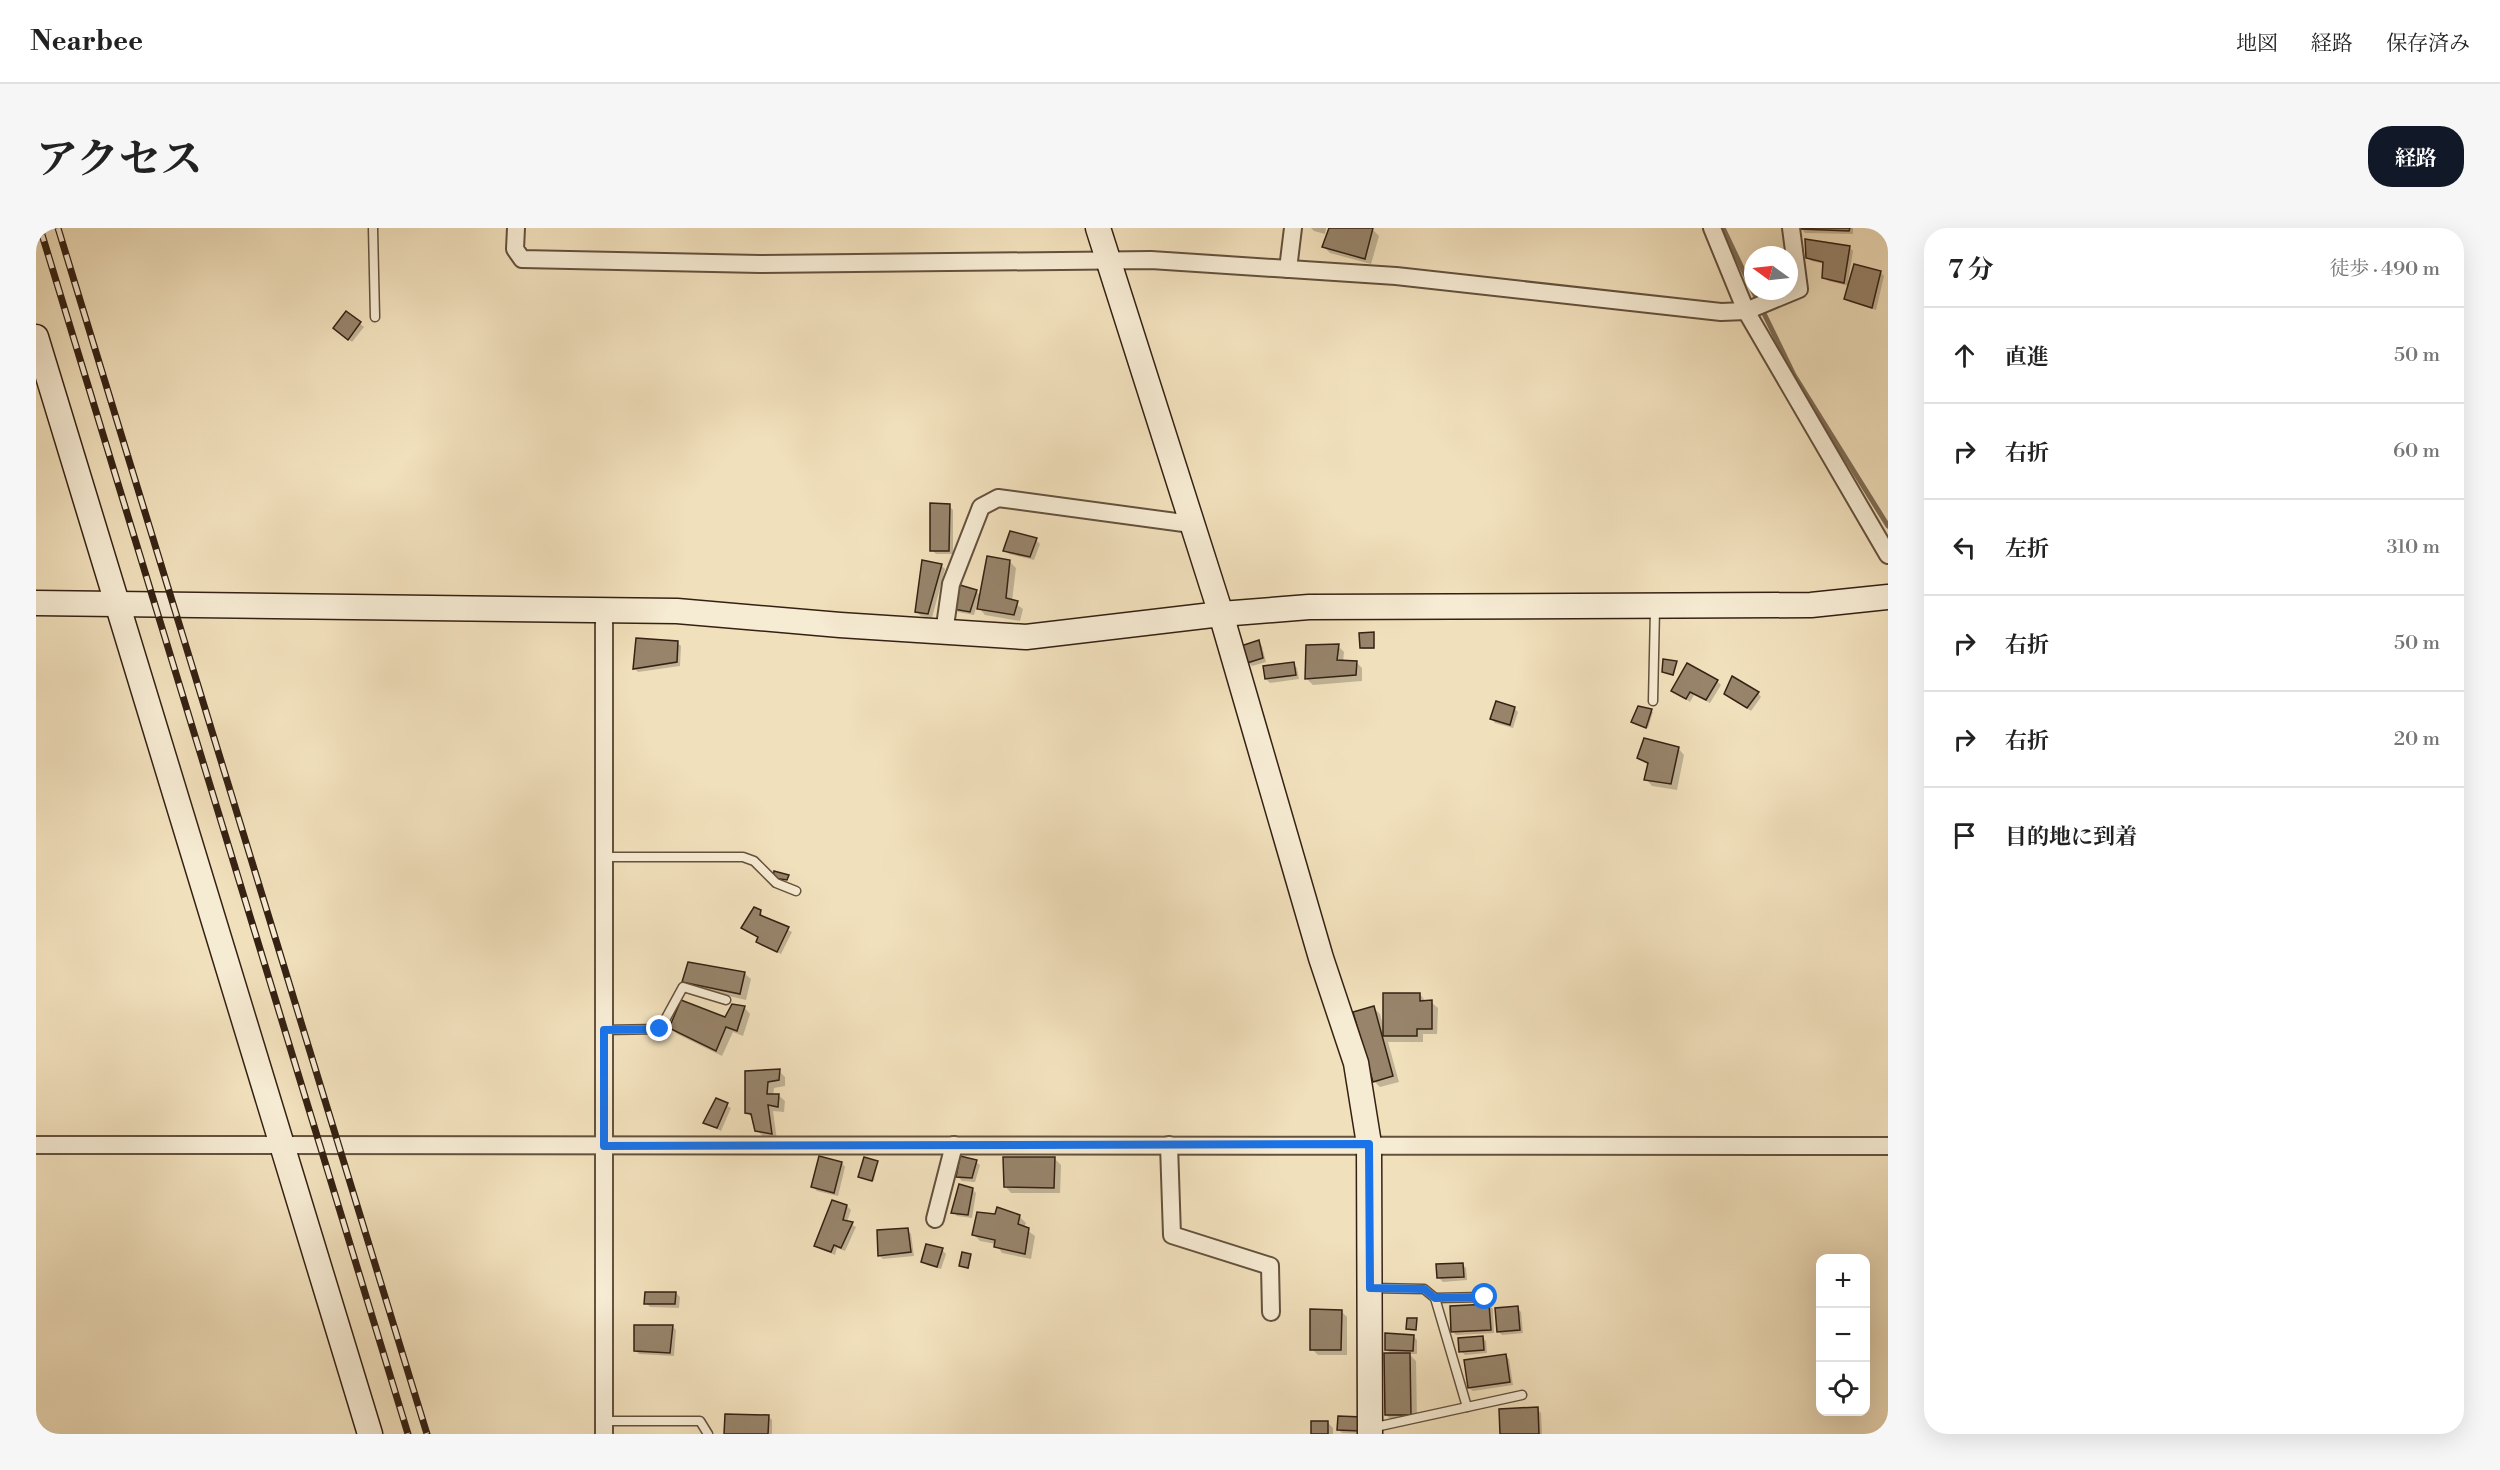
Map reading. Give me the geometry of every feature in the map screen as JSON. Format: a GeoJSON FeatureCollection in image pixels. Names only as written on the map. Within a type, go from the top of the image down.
{"type":"FeatureCollection","features":[{"type":"Feature","properties":{"kind":"street"},"geometry":{"type":"LineString","coordinates":[[516,228],[516,249],[522,259],[760,264],[1151,260],[1396,276],[1721,312],[1746,311],[1800,289],[1791,228]]}},
{"type":"Feature","properties":{"kind":"street"},"geometry":{"type":"LineString","coordinates":[[1098,228],[1221,614],[1321,958],[1356,1063],[1369,1144],[1370,1431]]}},
{"type":"Feature","properties":{"kind":"street"},"geometry":{"type":"LineString","coordinates":[[1288,269],[1293,228]]}},
{"type":"Feature","properties":{"kind":"street"},"geometry":{"type":"LineString","coordinates":[[1712,228],[1746,311],[1888,555]]}},
{"type":"Feature","properties":{"kind":"street"},"geometry":{"type":"LineString","coordinates":[[36,336],[370,1434]]}},
{"type":"Feature","properties":{"kind":"street"},"geometry":{"type":"LineString","coordinates":[[944,633],[951,584],[981,507],[998,498],[1191,524]]}},
{"type":"Feature","properties":{"kind":"street"},"geometry":{"type":"LineString","coordinates":[[36,603],[677,611],[944,633],[1026,637],[1221,614],[1309,607],[1811,605],[1888,597]]}},
{"type":"Feature","properties":{"kind":"street"},"geometry":{"type":"LineString","coordinates":[[604,609],[604,1428]]}},
{"type":"Feature","properties":{"kind":"street"},"geometry":{"type":"LineString","coordinates":[[36,1145],[1888,1146]]}},
{"type":"Feature","properties":{"kind":"street"},"geometry":{"type":"LineString","coordinates":[[935,1219],[954,1145]]}},
{"type":"Feature","properties":{"kind":"street"},"geometry":{"type":"LineString","coordinates":[[1169,1145],[1172,1235],[1270,1266],[1271,1312]]}},
{"type":"Feature","properties":{"kind":"lane"},"geometry":{"type":"LineString","coordinates":[[373,228],[375,317]]}},
{"type":"Feature","properties":{"kind":"lane"},"geometry":{"type":"LineString","coordinates":[[1653,700],[1655,605]]}},
{"type":"Feature","properties":{"kind":"lane"},"geometry":{"type":"LineString","coordinates":[[604,857],[743,857],[754,861],[776,883],[796,891]]}},
{"type":"Feature","properties":{"kind":"lane"},"geometry":{"type":"LineString","coordinates":[[604,1030],[660,1029],[684,987],[726,1000]]}},
{"type":"Feature","properties":{"kind":"lane"},"geometry":{"type":"LineString","coordinates":[[1370,1288],[1424,1289],[1435,1298],[1467,1407]]}},
{"type":"Feature","properties":{"kind":"lane"},"geometry":{"type":"LineString","coordinates":[[1435,1298],[1485,1297]]}},
{"type":"Feature","properties":{"kind":"lane"},"geometry":{"type":"LineString","coordinates":[[1370,1431],[1522,1395]]}},
{"type":"Feature","properties":{"kind":"lane"},"geometry":{"type":"LineString","coordinates":[[604,1428],[700,1421],[708,1434]]}},
{"type":"Feature","properties":{"kind":"building"},"geometry":{"type":"Polygon","coordinates":[[[1329,228],[1373,228],[1365,259],[1322,247],[1329,228]]]}},
{"type":"Feature","properties":{"kind":"building"},"geometry":{"type":"Polygon","coordinates":[[[1800,228],[1850,228],[1849,231],[1800,228]]]}},
{"type":"Feature","properties":{"kind":"building"},"geometry":{"type":"Polygon","coordinates":[[[1805,239],[1850,246],[1844,283],[1822,278],[1823,262],[1806,258],[1805,239]]]}},
{"type":"Feature","properties":{"kind":"building"},"geometry":{"type":"Polygon","coordinates":[[[1854,264],[1881,271],[1872,308],[1844,299],[1854,264]]]}},
{"type":"Feature","properties":{"kind":"building"},"geometry":{"type":"Polygon","coordinates":[[[346,311],[361,322],[348,340],[333,328],[346,311]]]}},
{"type":"Feature","properties":{"kind":"building"},"geometry":{"type":"Polygon","coordinates":[[[930,503],[950,504],[949,551],[930,551],[930,503]]]}},
{"type":"Feature","properties":{"kind":"building"},"geometry":{"type":"Polygon","coordinates":[[[1010,531],[1037,538],[1030,557],[1003,551],[1010,531]]]}},
{"type":"Feature","properties":{"kind":"building"},"geometry":{"type":"Polygon","coordinates":[[[987,556],[1010,560],[1006,598],[1018,601],[1014,615],[977,609],[987,556]]]}},
{"type":"Feature","properties":{"kind":"building"},"geometry":{"type":"Polygon","coordinates":[[[922,560],[942,564],[928,614],[915,612],[922,560]]]}},
{"type":"Feature","properties":{"kind":"building"},"geometry":{"type":"Polygon","coordinates":[[[960,585],[977,590],[970,612],[953,609],[960,585]]]}},
{"type":"Feature","properties":{"kind":"building"},"geometry":{"type":"Polygon","coordinates":[[[1374,632],[1374,648],[1360,648],[1359,633],[1374,632]]]}},
{"type":"Feature","properties":{"kind":"building"},"geometry":{"type":"Polygon","coordinates":[[[636,638],[678,641],[677,662],[633,669],[636,638]]]}},
{"type":"Feature","properties":{"kind":"building"},"geometry":{"type":"Polygon","coordinates":[[[1259,640],[1263,658],[1247,663],[1241,646],[1259,640]]]}},
{"type":"Feature","properties":{"kind":"building"},"geometry":{"type":"Polygon","coordinates":[[[1339,644],[1337,660],[1357,661],[1356,675],[1305,679],[1306,645],[1339,644]]]}},
{"type":"Feature","properties":{"kind":"building"},"geometry":{"type":"Polygon","coordinates":[[[1663,659],[1677,661],[1673,675],[1662,672],[1663,659]]]}},
{"type":"Feature","properties":{"kind":"building"},"geometry":{"type":"Polygon","coordinates":[[[1294,662],[1296,675],[1265,679],[1263,666],[1294,662]]]}},
{"type":"Feature","properties":{"kind":"building"},"geometry":{"type":"Polygon","coordinates":[[[1687,663],[1718,680],[1706,700],[1690,692],[1686,699],[1671,691],[1687,663]]]}},
{"type":"Feature","properties":{"kind":"building"},"geometry":{"type":"Polygon","coordinates":[[[1732,676],[1759,692],[1747,708],[1724,694],[1732,676]]]}},
{"type":"Feature","properties":{"kind":"building"},"geometry":{"type":"Polygon","coordinates":[[[1496,701],[1515,707],[1510,725],[1490,719],[1496,701]]]}},
{"type":"Feature","properties":{"kind":"building"},"geometry":{"type":"Polygon","coordinates":[[[1638,706],[1652,709],[1646,728],[1631,722],[1638,706]]]}},
{"type":"Feature","properties":{"kind":"building"},"geometry":{"type":"Polygon","coordinates":[[[1644,738],[1679,747],[1671,784],[1644,780],[1648,763],[1637,758],[1644,738]]]}},
{"type":"Feature","properties":{"kind":"building"},"geometry":{"type":"Polygon","coordinates":[[[774,871],[789,875],[787,880],[773,878],[774,871]]]}},
{"type":"Feature","properties":{"kind":"building"},"geometry":{"type":"Polygon","coordinates":[[[754,907],[761,910],[760,915],[789,927],[777,952],[756,942],[758,937],[741,928],[754,907]]]}},
{"type":"Feature","properties":{"kind":"building"},"geometry":{"type":"Polygon","coordinates":[[[688,962],[745,972],[740,994],[682,982],[688,962]]]}},
{"type":"Feature","properties":{"kind":"building"},"geometry":{"type":"Polygon","coordinates":[[[1383,993],[1420,993],[1420,1001],[1432,1000],[1432,1029],[1417,1029],[1417,1036],[1383,1036],[1383,993]]]}},
{"type":"Feature","properties":{"kind":"building"},"geometry":{"type":"Polygon","coordinates":[[[681,1000],[725,1017],[732,1004],[745,1006],[737,1031],[726,1027],[716,1051],[669,1028],[681,1000]]]}},
{"type":"Feature","properties":{"kind":"building"},"geometry":{"type":"Polygon","coordinates":[[[1374,1006],[1393,1076],[1373,1082],[1353,1012],[1374,1006]]]}},
{"type":"Feature","properties":{"kind":"building"},"geometry":{"type":"Polygon","coordinates":[[[780,1069],[779,1080],[768,1082],[767,1094],[779,1094],[778,1107],[768,1105],[772,1134],[755,1131],[751,1114],[745,1113],[745,1071],[780,1069]]]}},
{"type":"Feature","properties":{"kind":"building"},"geometry":{"type":"Polygon","coordinates":[[[716,1098],[728,1103],[717,1128],[703,1123],[716,1098]]]}},
{"type":"Feature","properties":{"kind":"building"},"geometry":{"type":"Polygon","coordinates":[[[819,1156],[842,1162],[834,1193],[811,1187],[819,1156]]]}},
{"type":"Feature","properties":{"kind":"building"},"geometry":{"type":"Polygon","coordinates":[[[960,1156],[977,1160],[972,1178],[956,1177],[960,1156]]]}},
{"type":"Feature","properties":{"kind":"building"},"geometry":{"type":"Polygon","coordinates":[[[864,1157],[878,1161],[872,1181],[858,1177],[864,1157]]]}},
{"type":"Feature","properties":{"kind":"building"},"geometry":{"type":"Polygon","coordinates":[[[1003,1157],[1055,1157],[1054,1188],[1004,1187],[1003,1157]]]}},
{"type":"Feature","properties":{"kind":"building"},"geometry":{"type":"Polygon","coordinates":[[[959,1184],[973,1188],[968,1215],[951,1213],[959,1184]]]}},
{"type":"Feature","properties":{"kind":"building"},"geometry":{"type":"Polygon","coordinates":[[[832,1200],[847,1205],[843,1220],[853,1222],[841,1248],[834,1245],[831,1252],[814,1246],[832,1200]]]}},
{"type":"Feature","properties":{"kind":"building"},"geometry":{"type":"Polygon","coordinates":[[[997,1207],[1020,1215],[1018,1224],[1029,1228],[1025,1254],[994,1247],[995,1240],[972,1235],[977,1212],[995,1214],[997,1207]]]}},
{"type":"Feature","properties":{"kind":"building"},"geometry":{"type":"Polygon","coordinates":[[[908,1228],[911,1252],[878,1256],[877,1230],[908,1228]]]}},
{"type":"Feature","properties":{"kind":"building"},"geometry":{"type":"Polygon","coordinates":[[[926,1244],[943,1248],[937,1267],[921,1262],[926,1244]]]}},
{"type":"Feature","properties":{"kind":"building"},"geometry":{"type":"Polygon","coordinates":[[[962,1252],[971,1254],[968,1268],[959,1266],[962,1252]]]}},
{"type":"Feature","properties":{"kind":"building"},"geometry":{"type":"Polygon","coordinates":[[[1463,1263],[1464,1277],[1437,1278],[1436,1264],[1463,1263]]]}},
{"type":"Feature","properties":{"kind":"building"},"geometry":{"type":"Polygon","coordinates":[[[645,1292],[676,1292],[675,1304],[644,1304],[645,1292]]]}},
{"type":"Feature","properties":{"kind":"building"},"geometry":{"type":"Polygon","coordinates":[[[1489,1304],[1491,1330],[1451,1332],[1450,1306],[1489,1304]]]}},
{"type":"Feature","properties":{"kind":"building"},"geometry":{"type":"Polygon","coordinates":[[[1518,1306],[1520,1330],[1497,1332],[1495,1308],[1518,1306]]]}},
{"type":"Feature","properties":{"kind":"building"},"geometry":{"type":"Polygon","coordinates":[[[1310,1309],[1342,1310],[1341,1350],[1310,1350],[1310,1309]]]}},
{"type":"Feature","properties":{"kind":"building"},"geometry":{"type":"Polygon","coordinates":[[[1407,1318],[1417,1318],[1416,1330],[1406,1329],[1407,1318]]]}},
{"type":"Feature","properties":{"kind":"building"},"geometry":{"type":"Polygon","coordinates":[[[634,1325],[673,1325],[670,1353],[634,1351],[634,1325]]]}},
{"type":"Feature","properties":{"kind":"building"},"geometry":{"type":"Polygon","coordinates":[[[1385,1333],[1414,1335],[1413,1351],[1385,1350],[1385,1333]]]}},
{"type":"Feature","properties":{"kind":"building"},"geometry":{"type":"Polygon","coordinates":[[[1483,1336],[1484,1350],[1459,1352],[1458,1338],[1483,1336]]]}},
{"type":"Feature","properties":{"kind":"building"},"geometry":{"type":"Polygon","coordinates":[[[1384,1353],[1410,1353],[1411,1415],[1385,1415],[1384,1353]]]}},
{"type":"Feature","properties":{"kind":"building"},"geometry":{"type":"Polygon","coordinates":[[[1506,1354],[1510,1382],[1468,1388],[1464,1360],[1506,1354]]]}},
{"type":"Feature","properties":{"kind":"building"},"geometry":{"type":"Polygon","coordinates":[[[1538,1407],[1539,1434],[1500,1434],[1499,1409],[1538,1407]]]}},
{"type":"Feature","properties":{"kind":"building"},"geometry":{"type":"Polygon","coordinates":[[[725,1414],[769,1415],[768,1434],[724,1434],[725,1414]]]}},
{"type":"Feature","properties":{"kind":"building"},"geometry":{"type":"Polygon","coordinates":[[[1338,1416],[1362,1417],[1361,1431],[1337,1430],[1338,1416]]]}},
{"type":"Feature","properties":{"kind":"building"},"geometry":{"type":"Polygon","coordinates":[[[1311,1421],[1328,1421],[1328,1434],[1311,1434],[1311,1421]]]}},
{"type":"Feature","properties":{"kind":"waterway"},"geometry":{"type":"LineString","coordinates":[[1723,228],[1744,272]]}},
{"type":"Feature","properties":{"kind":"waterway"},"geometry":{"type":"LineString","coordinates":[[1757,300],[1794,375],[1888,526]]}},
{"type":"Feature","properties":{"kind":"railway"},"geometry":{"type":"LineString","coordinates":[[40,228],[408,1434]]}},
{"type":"Feature","properties":{"kind":"railway"},"geometry":{"type":"LineString","coordinates":[[58,228],[427,1434]]}},
{"type":"Feature","properties":{"kind":"route"},"geometry":{"type":"LineString","coordinates":[[660,1029],[604,1030],[604,1146],[1369,1144],[1370,1288],[1424,1289],[1435,1298],[1485,1297]]}}]}
